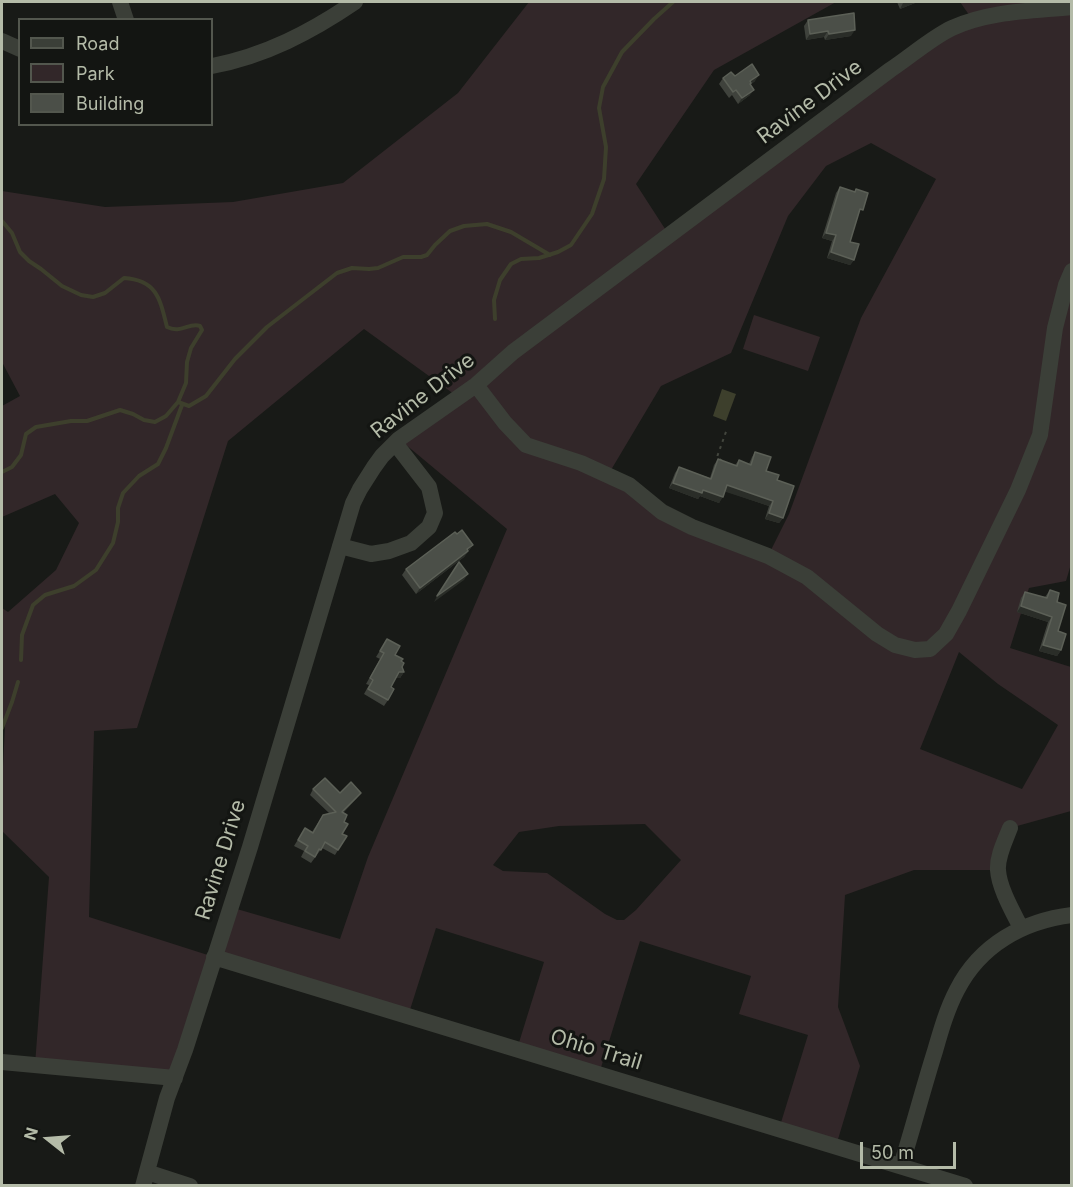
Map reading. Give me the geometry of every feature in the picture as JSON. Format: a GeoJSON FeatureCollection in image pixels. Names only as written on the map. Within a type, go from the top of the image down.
{"type":"FeatureCollection","features":[{"type":"Feature","properties":{"kind":"street"},"geometry":{"type":"LineString","coordinates":[[120,2],[125,18]]}},
{"type":"Feature","properties":{"kind":"street"},"geometry":{"type":"LineString","coordinates":[[213,66],[269,49],[318,26],[355,2]]}},
{"type":"Feature","properties":{"kind":"street","name":"Ravine Drive"},"geometry":{"type":"LineString","coordinates":[[145,1179],[167,1098],[250,846],[354,503],[360,489],[382,456],[395,443],[476,385],[513,352],[890,70],[951,28],[984,17],[1071,7]]}},
{"type":"Feature","properties":{"kind":"street"},"geometry":{"type":"LineString","coordinates":[[2,41],[18,48]]}},
{"type":"Feature","properties":{"kind":"street"},"geometry":{"type":"LineString","coordinates":[[476,385],[505,423],[526,445],[581,463],[629,485],[662,512],[768,556],[807,577],[877,634],[895,645],[915,650],[930,649],[946,634],[960,611],[1018,490],[1040,435],[1055,328],[1071,272]]}},
{"type":"Feature","properties":{"kind":"street"},"geometry":{"type":"LineString","coordinates":[[340,546],[371,554],[388,551],[411,543],[429,527],[435,513],[429,487],[395,443]]}},
{"type":"Feature","properties":{"kind":"street"},"geometry":{"type":"LineString","coordinates":[[1010,828],[1001,852],[998,870],[1005,894],[1021,928]]}},
{"type":"Feature","properties":{"kind":"street"},"geometry":{"type":"LineString","coordinates":[[901,1166],[947,1011],[967,974],[982,956],[1005,937],[1039,921],[1071,915]]}},
{"type":"Feature","properties":{"kind":"street","name":"Ohio Trail"},"geometry":{"type":"LineString","coordinates":[[214,957],[965,1185]]}},
{"type":"Feature","properties":{"kind":"street"},"geometry":{"type":"LineString","coordinates":[[2,1062],[174,1078]]}},
{"type":"Feature","properties":{"kind":"street"},"geometry":{"type":"LineString","coordinates":[[145,1179],[190,1185]]}},
{"type":"Feature","properties":{"kind":"path"},"geometry":{"type":"LineString","coordinates":[[723,468],[725,462],[717,457],[727,429]]}},
{"type":"Feature","properties":{"kind":"green space"},"geometry":{"type":"Polygon","coordinates":[[[529,2],[836,2],[714,70],[636,184],[669,235],[972,19],[960,2],[1071,2],[1071,564],[1066,581],[1029,588],[1010,648],[1071,667],[1071,811],[1010,828],[998,870],[914,870],[845,895],[838,1007],[860,1066],[836,1146],[779,1129],[808,1035],[739,1014],[751,976],[640,941],[599,1074],[517,1049],[544,962],[436,928],[408,1016],[215,957],[175,1078],[35,1065],[49,877],[2,831],[5,726],[2,726],[2,608],[8,612],[56,570],[79,523],[55,494],[2,517],[2,406],[20,396],[2,362],[2,191],[105,207],[233,202],[343,183],[458,93],[529,2]],[[871,143],[826,166],[788,216],[731,353],[661,386],[608,475],[662,512],[768,556],[789,514],[861,318],[936,179],[871,143]],[[364,329],[228,441],[137,728],[94,731],[89,917],[214,957],[230,907],[340,939],[368,857],[507,529],[399,439],[458,397],[364,329]],[[959,652],[920,749],[1022,789],[1058,725],[998,684],[959,652]],[[645,824],[559,826],[519,832],[493,865],[503,871],[547,873],[605,914],[617,920],[624,920],[636,910],[681,860],[645,824]]]}},
{"type":"Feature","properties":{"kind":"green space"},"geometry":{"type":"Polygon","coordinates":[[[754,315],[820,337],[808,371],[743,349],[754,315]]]}},
{"type":"Feature","properties":{"kind":"shaded area"},"geometry":{"type":"Polygon","coordinates":[[[722,389],[736,394],[726,421],[713,416],[722,389]]]}},
{"type":"Feature","properties":{"kind":"building"},"geometry":{"type":"Polygon","coordinates":[[[854,13],[855,30],[810,34],[808,20],[854,13]]]}},
{"type":"Feature","properties":{"kind":"building"},"geometry":{"type":"Polygon","coordinates":[[[752,64],[759,75],[750,81],[754,90],[742,98],[736,90],[733,92],[723,78],[731,72],[735,76],[752,64]]]}},
{"type":"Feature","properties":{"kind":"building"},"geometry":{"type":"Polygon","coordinates":[[[840,187],[868,193],[863,210],[860,209],[850,242],[859,244],[854,260],[831,252],[836,235],[826,233],[840,187]]]}},
{"type":"Feature","properties":{"kind":"building"},"geometry":{"type":"Polygon","coordinates":[[[755,452],[771,457],[766,471],[779,475],[777,480],[794,486],[783,518],[769,513],[773,501],[727,485],[723,497],[703,490],[702,493],[673,483],[679,467],[711,479],[718,459],[737,466],[739,460],[751,465],[755,452]]]}},
{"type":"Feature","properties":{"kind":"building"},"geometry":{"type":"Polygon","coordinates":[[[462,530],[473,545],[420,588],[406,569],[455,532],[457,534],[462,530]]]}},
{"type":"Feature","properties":{"kind":"building"},"geometry":{"type":"Polygon","coordinates":[[[459,562],[468,574],[437,596],[459,562]]]}},
{"type":"Feature","properties":{"kind":"building"},"geometry":{"type":"Polygon","coordinates":[[[1050,590],[1059,593],[1057,602],[1066,605],[1058,631],[1066,634],[1061,650],[1043,645],[1052,617],[1021,606],[1025,592],[1047,598],[1050,590]]]}},
{"type":"Feature","properties":{"kind":"building"},"geometry":{"type":"Polygon","coordinates":[[[387,639],[400,646],[395,655],[403,659],[401,661],[404,663],[402,667],[404,672],[399,672],[391,687],[394,689],[388,700],[368,689],[373,680],[370,678],[384,653],[380,651],[387,639]]]}},
{"type":"Feature","properties":{"kind":"building"},"geometry":{"type":"Polygon","coordinates":[[[325,778],[340,793],[351,782],[361,793],[342,812],[347,815],[344,822],[348,824],[342,834],[347,836],[338,850],[325,842],[315,857],[305,851],[308,846],[298,840],[305,828],[313,833],[323,815],[336,812],[313,789],[325,778]]]}},
{"type":"Feature","properties":{"kind":"waterway"},"geometry":{"type":"LineString","coordinates":[[495,319],[494,300],[500,280],[511,264],[521,259],[539,258],[558,252],[571,245],[592,214],[604,179],[606,147],[599,108],[603,87],[622,52],[673,2]]}},
{"type":"Feature","properties":{"kind":"waterway"},"geometry":{"type":"LineString","coordinates":[[2,221],[12,233],[20,252],[62,286],[81,295],[93,297],[105,293],[124,278],[135,280],[144,283],[155,293],[167,327],[181,329],[192,325],[200,326],[202,330],[191,348],[187,362],[186,383],[178,402]]}},
{"type":"Feature","properties":{"kind":"waterway"},"geometry":{"type":"LineString","coordinates":[[2,472],[12,467],[21,455],[26,434],[36,427],[71,421],[87,421],[120,410],[155,422],[166,416],[178,402],[189,406],[206,396],[235,359],[267,327],[337,273],[352,268],[378,268],[403,257],[421,257],[427,255],[450,231],[464,226],[487,224],[511,232],[550,255]]}},
{"type":"Feature","properties":{"kind":"waterway"},"geometry":{"type":"LineString","coordinates":[[21,660],[22,635],[33,605],[45,595],[74,586],[96,570],[113,543],[118,522],[118,508],[123,493],[139,476],[158,464],[182,405]]}},
{"type":"Feature","properties":{"kind":"waterway"},"geometry":{"type":"LineString","coordinates":[[2,728],[18,682]]}}]}
